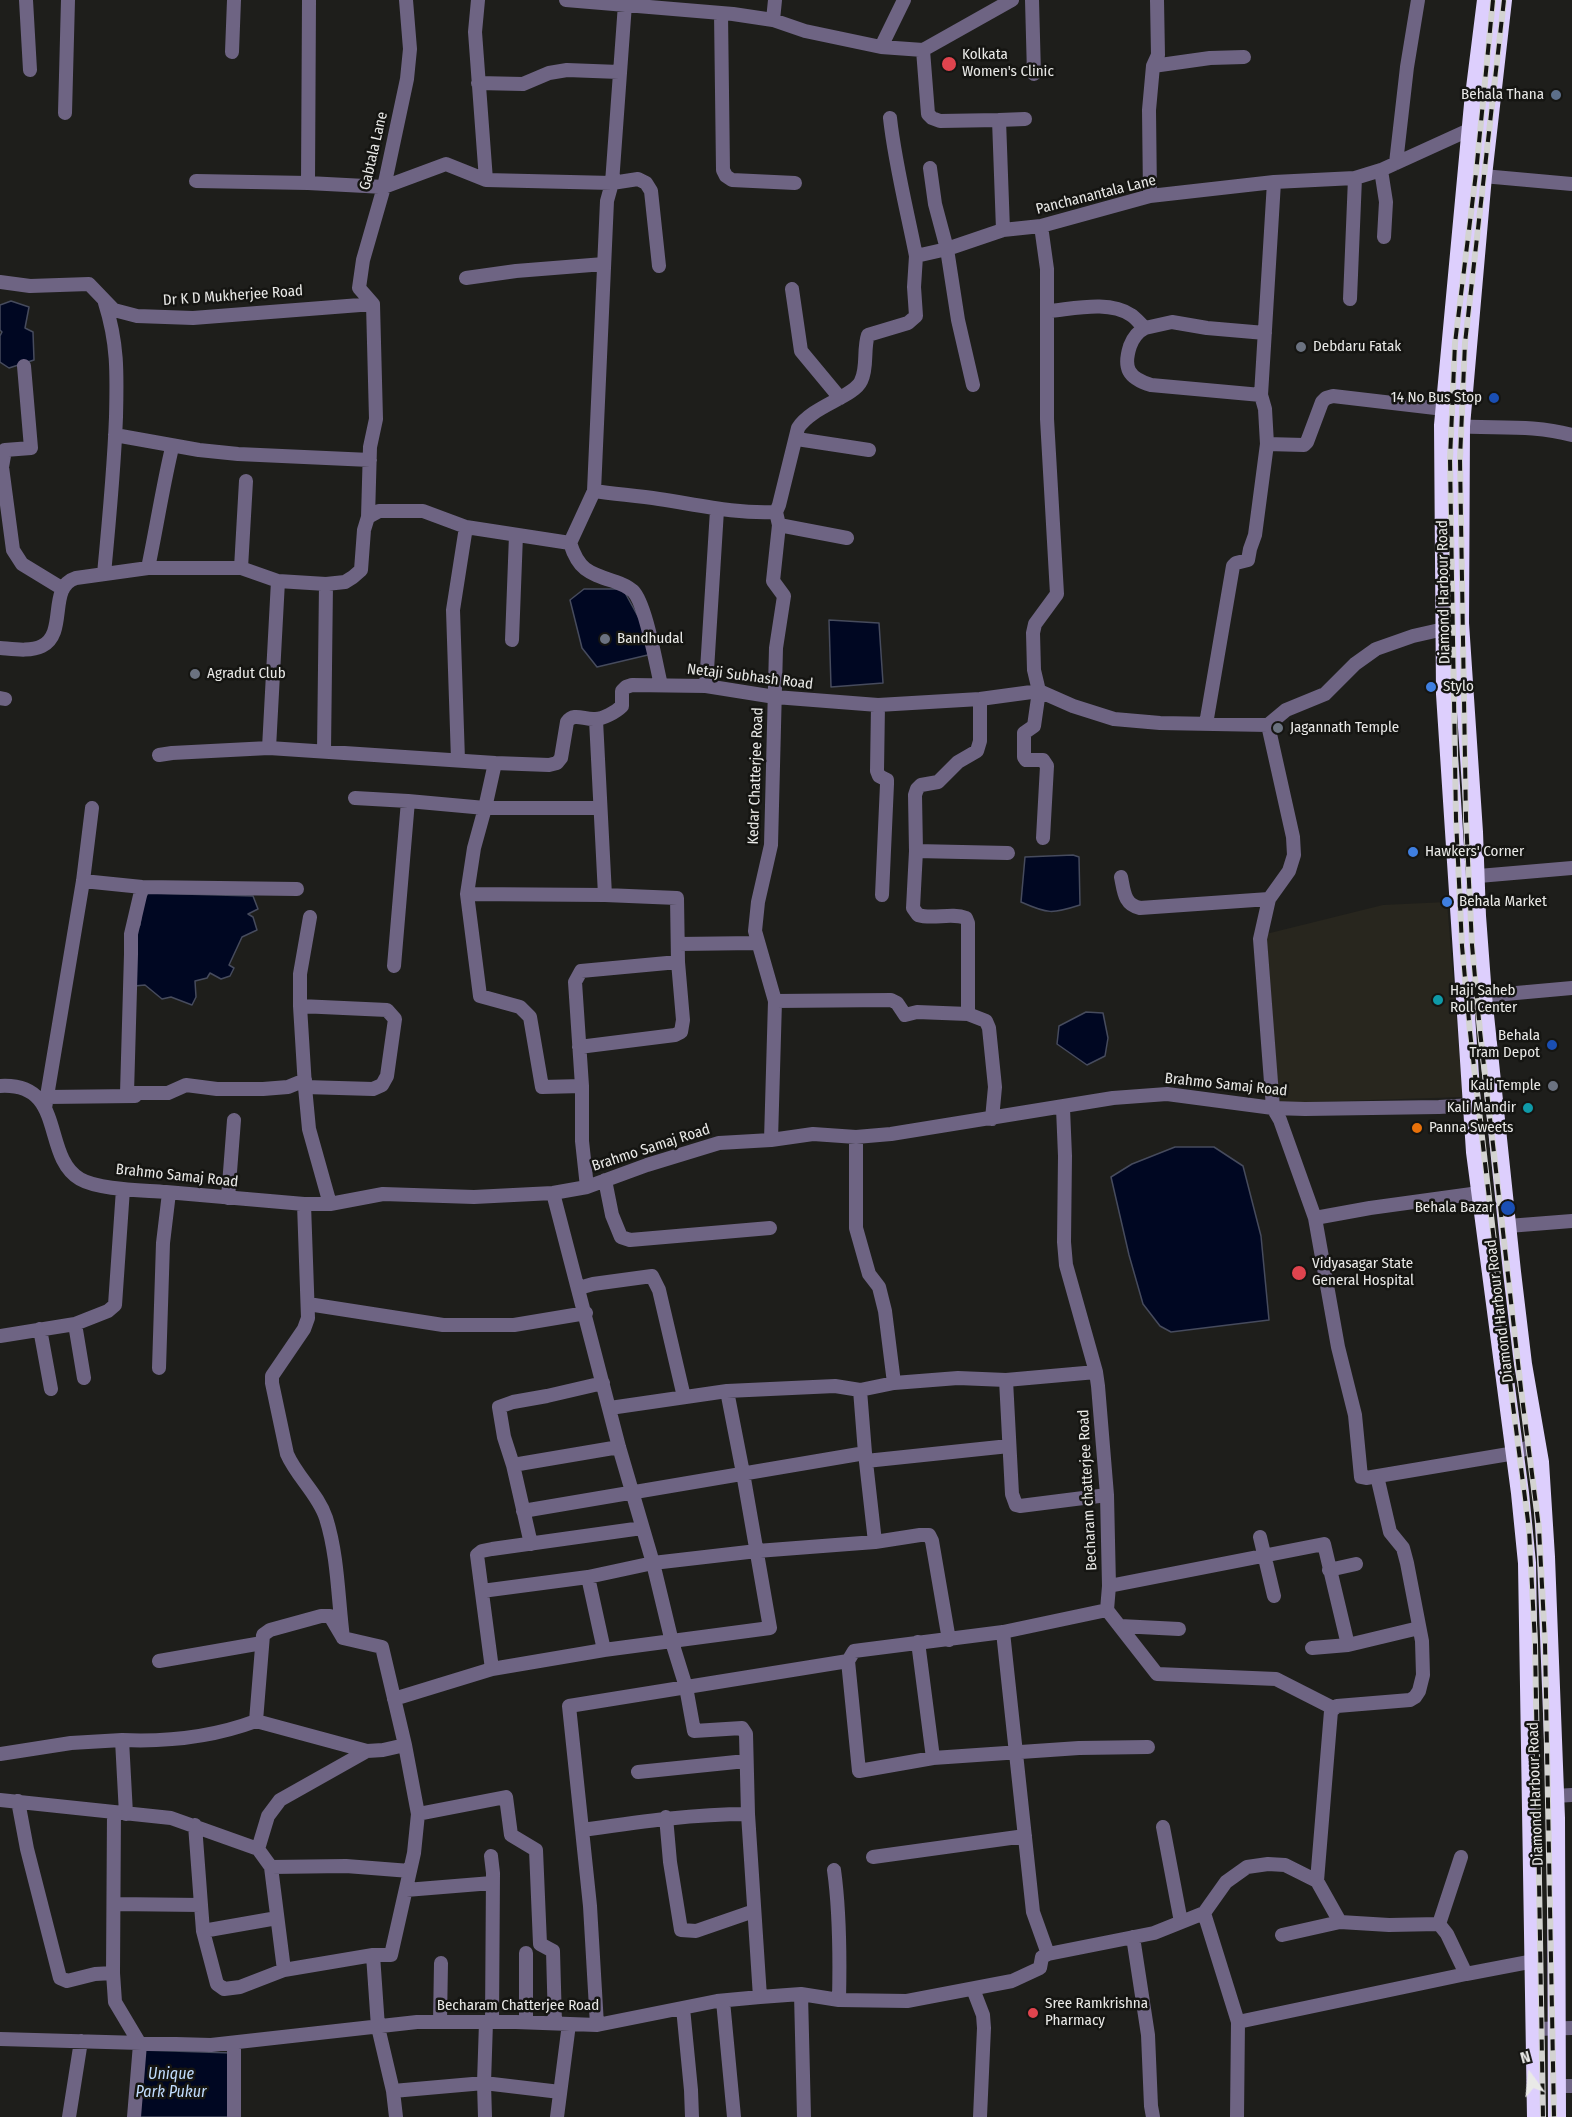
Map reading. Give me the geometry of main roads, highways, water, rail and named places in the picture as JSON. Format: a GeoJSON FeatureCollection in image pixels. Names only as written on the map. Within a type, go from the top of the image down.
{"type":"FeatureCollection","features":[{"type":"Feature","properties":{"kind":"highway","name":"Diamond Harbour Road"},"geometry":{"type":"LineString","coordinates":[[1486,0],[1471,129],[1449,420],[1444,629],[1445,694],[1475,1152],[1515,1453],[1527,1563],[1536,2117]]}},
{"type":"Feature","properties":{"kind":"highway","name":"Diamond Harbour Road"},"geometry":{"type":"LineString","coordinates":[[1503,0],[1483,176],[1449,420],[1484,996],[1523,1365],[1540,1462],[1563,1795],[1564,2086],[1557,2117]]}},
{"type":"Feature","properties":{"kind":"water"},"geometry":{"type":"Polygon","coordinates":[[[11,301],[29,307],[25,328],[33,332],[34,360],[9,368],[0,362],[2,332],[0,330],[0,305],[11,301]]]}},
{"type":"Feature","properties":{"kind":"water"},"geometry":{"type":"Polygon","coordinates":[[[584,589],[623,589],[640,620],[652,654],[597,667],[582,648],[570,600],[584,589]]]}},
{"type":"Feature","properties":{"kind":"water"},"geometry":{"type":"Polygon","coordinates":[[[829,620],[879,623],[883,683],[831,687],[829,620]]]}},
{"type":"Feature","properties":{"kind":"water"},"geometry":{"type":"Polygon","coordinates":[[[1073,855],[1079,857],[1080,905],[1050,911],[1021,902],[1025,857],[1073,855]]]}},
{"type":"Feature","properties":{"kind":"water"},"geometry":{"type":"Polygon","coordinates":[[[148,893],[253,896],[258,909],[248,914],[253,917],[257,930],[242,937],[229,965],[234,968],[230,976],[221,979],[210,973],[207,978],[195,981],[196,997],[192,1005],[171,997],[162,999],[145,985],[134,986],[131,941],[140,925],[143,901],[148,893]]]}},
{"type":"Feature","properties":{"kind":"water"},"geometry":{"type":"Polygon","coordinates":[[[1086,1012],[1103,1013],[1108,1038],[1105,1056],[1087,1065],[1057,1044],[1059,1026],[1086,1012]]]}},
{"type":"Feature","properties":{"kind":"water"},"geometry":{"type":"Polygon","coordinates":[[[1175,1147],[1214,1147],[1243,1166],[1261,1236],[1269,1320],[1171,1332],[1160,1326],[1143,1304],[1111,1177],[1132,1164],[1175,1147]]]}},
{"type":"Feature","properties":{"kind":"water","name":"Unique Park Pukur"},"geometry":{"type":"Polygon","coordinates":[[[141,2050],[232,2053],[232,2117],[136,2117],[141,2050]]]}},
{"type":"Feature","properties":{"kind":"railway"},"geometry":{"type":"LineString","coordinates":[[1493,0],[1476,173],[1455,343],[1450,459],[1456,819],[1462,946],[1470,1032],[1529,1529],[1535,1643],[1543,2117]]}},
{"type":"Feature","properties":{"kind":"railway"},"geometry":{"type":"LineString","coordinates":[[1504,0],[1465,343],[1460,459],[1466,819],[1472,945],[1480,1031],[1539,1528],[1545,1643],[1554,2117]]}},
{"type":"Feature","properties":{"kind":"place","name":"Kolkata Women's Clinic"},"geometry":{"type":"Point","coordinates":[949,64]}},
{"type":"Feature","properties":{"kind":"place","name":"Behala Thana"},"geometry":{"type":"Point","coordinates":[1556,95]}},
{"type":"Feature","properties":{"kind":"place","name":"Debdaru Fatak"},"geometry":{"type":"Point","coordinates":[1301,347]}},
{"type":"Feature","properties":{"kind":"place","name":"14 No Bus Stop"},"geometry":{"type":"Point","coordinates":[1494,398]}},
{"type":"Feature","properties":{"kind":"place","name":"Bandhudal"},"geometry":{"type":"Point","coordinates":[605,639]}},
{"type":"Feature","properties":{"kind":"place","name":"Agradut Club"},"geometry":{"type":"Point","coordinates":[195,674]}},
{"type":"Feature","properties":{"kind":"place","name":"Stylo"},"geometry":{"type":"Point","coordinates":[1431,687]}},
{"type":"Feature","properties":{"kind":"place","name":"Jagannath Temple"},"geometry":{"type":"Point","coordinates":[1278,728]}},
{"type":"Feature","properties":{"kind":"place","name":"Hawkers' Corner"},"geometry":{"type":"Point","coordinates":[1413,852]}},
{"type":"Feature","properties":{"kind":"place","name":"Behala Market"},"geometry":{"type":"Point","coordinates":[1447,902]}},
{"type":"Feature","properties":{"kind":"place","name":"Haji Saheb Roll Center"},"geometry":{"type":"Point","coordinates":[1438,1000]}},
{"type":"Feature","properties":{"kind":"place","name":"Behala Tram Depot"},"geometry":{"type":"Point","coordinates":[1552,1045]}},
{"type":"Feature","properties":{"kind":"place","name":"Kali Temple"},"geometry":{"type":"Point","coordinates":[1553,1086]}},
{"type":"Feature","properties":{"kind":"place","name":"Kali Mandir"},"geometry":{"type":"Point","coordinates":[1528,1108]}},
{"type":"Feature","properties":{"kind":"place","name":"Panna Sweets"},"geometry":{"type":"Point","coordinates":[1417,1128]}},
{"type":"Feature","properties":{"kind":"place","name":"Behala Bazar"},"geometry":{"type":"Point","coordinates":[1508,1208]}},
{"type":"Feature","properties":{"kind":"place","name":"Vidyasagar State General Hospital"},"geometry":{"type":"Point","coordinates":[1299,1273]}},
{"type":"Feature","properties":{"kind":"place","name":"Sree Ramkrishna Pharmacy"},"geometry":{"type":"Point","coordinates":[1033,2013]}}]}
